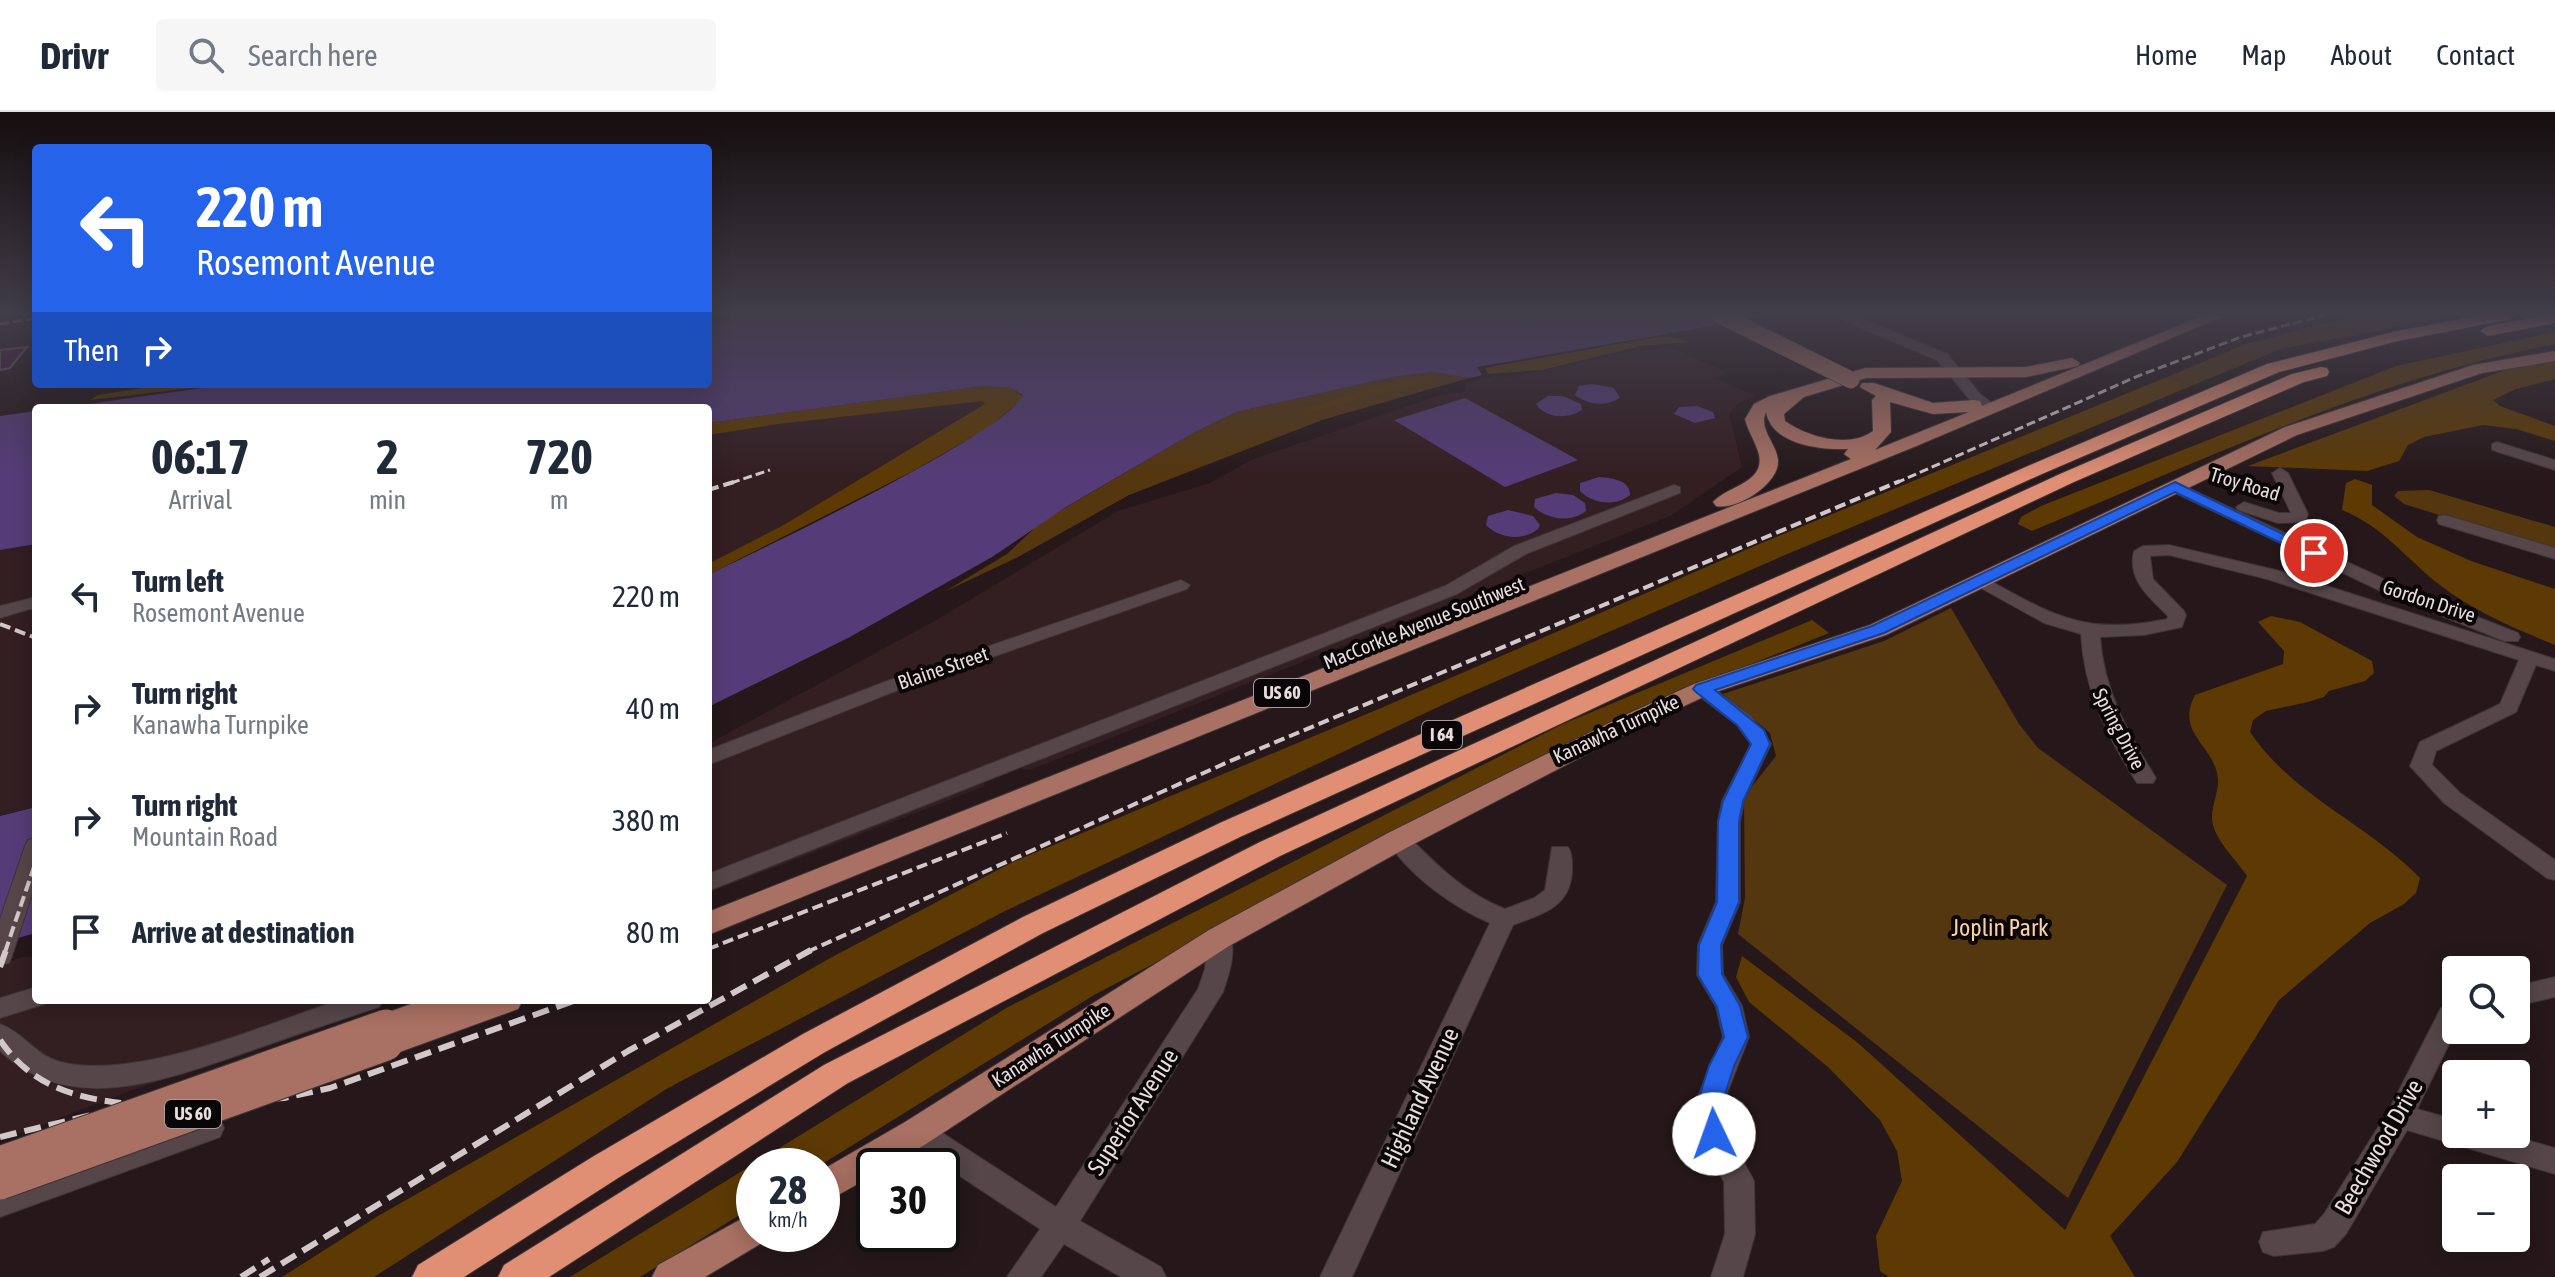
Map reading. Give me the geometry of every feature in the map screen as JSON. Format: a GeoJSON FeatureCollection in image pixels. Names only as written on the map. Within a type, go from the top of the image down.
{"type":"FeatureCollection","features":[{"type":"Feature","properties":{"kind":"highway","name":"I 64"},"geometry":{"type":"LineString","coordinates":[[431,1277],[606,1167],[814,1043],[1033,925],[1232,829],[2007,482],[2270,369]]}},
{"type":"Feature","properties":{"kind":"highway","name":"I 64"},"geometry":{"type":"LineString","coordinates":[[517,1277],[836,1074],[1270,849],[1395,788],[1861,576],[2067,478],[2298,378],[2329,369]]}},
{"type":"Feature","properties":{"kind":"main road"},"geometry":{"type":"LineString","coordinates":[[1830,369],[1883,398],[1938,409],[1987,405]]}},
{"type":"Feature","properties":{"kind":"main road"},"geometry":{"type":"LineString","coordinates":[[1701,514],[1746,490],[1767,472],[1769,455],[1754,419],[1760,408],[1838,379],[1865,373],[1986,373],[2044,369]]}},
{"type":"Feature","properties":{"kind":"main road"},"geometry":{"type":"LineString","coordinates":[[1986,373],[2039,384],[2067,369]]}},
{"type":"Feature","properties":{"kind":"main road"},"geometry":{"type":"LineString","coordinates":[[1857,462],[2077,369]]}},
{"type":"Feature","properties":{"kind":"main road","name":"Kanawha Turnpike"},"geometry":{"type":"LineString","coordinates":[[840,1177],[917,1132],[1219,938],[1555,758],[1702,689],[1878,630],[2291,431],[2478,369]]}},
{"type":"Feature","properties":{"kind":"main road"},"geometry":{"type":"LineString","coordinates":[[1804,392],[1775,412],[1777,423],[1784,430],[1811,440],[1834,443],[1862,442],[1882,432],[1883,398]]}},
{"type":"Feature","properties":{"kind":"main road","name":"US 60"},"geometry":{"type":"LineString","coordinates":[[1857,462],[1884,448],[1897,433],[1897,417],[1883,398]]}},
{"type":"Feature","properties":{"kind":"main road","name":"MacCorkle Avenue Southwest"},"geometry":{"type":"LineString","coordinates":[[712,905],[1862,450],[1882,432]]}},
{"type":"Feature","properties":{"kind":"main road","name":"MacCorkle Avenue Southwest"},"geometry":{"type":"LineString","coordinates":[[712,922],[1857,462]]}},
{"type":"Feature","properties":{"kind":"main road","name":"US 60"},"geometry":{"type":"LineString","coordinates":[[0,1163],[381,1023],[444,1004]]}},
{"type":"Feature","properties":{"kind":"main road","name":"US 60"},"geometry":{"type":"LineString","coordinates":[[0,1183],[381,1023],[485,1004]]}},
{"type":"Feature","properties":{"kind":"main road"},"geometry":{"type":"LineString","coordinates":[[671,1277],[736,1239]]}},
{"type":"Feature","properties":{"kind":"street"},"geometry":{"type":"LineString","coordinates":[[1952,369],[1987,405]]}},
{"type":"Feature","properties":{"kind":"street"},"geometry":{"type":"LineString","coordinates":[[2497,447],[2555,465]]}},
{"type":"Feature","properties":{"kind":"street","name":"Troy Road"},"geometry":{"type":"LineString","coordinates":[[2175,487],[2278,518],[2296,519],[2300,514],[2280,473]]}},
{"type":"Feature","properties":{"kind":"street"},"geometry":{"type":"LineString","coordinates":[[2175,487],[2393,590],[2555,653]]}},
{"type":"Feature","properties":{"kind":"street"},"geometry":{"type":"LineString","coordinates":[[712,881],[1451,590],[1520,550],[1674,490]]}},
{"type":"Feature","properties":{"kind":"street"},"geometry":{"type":"LineString","coordinates":[[2445,520],[2555,554]]}},
{"type":"Feature","properties":{"kind":"street","name":"Gordon Drive"},"geometry":{"type":"LineString","coordinates":[[2090,633],[2124,632],[2175,623],[2177,615],[2141,575],[2141,555],[2148,549],[2164,549],[2273,575],[2555,665]]}},
{"type":"Feature","properties":{"kind":"street"},"geometry":{"type":"LineString","coordinates":[[1979,582],[2046,618],[2090,633]]}},
{"type":"Feature","properties":{"kind":"street","name":"Blaine Street"},"geometry":{"type":"LineString","coordinates":[[712,756],[894,685],[1181,585]]}},
{"type":"Feature","properties":{"kind":"street"},"geometry":{"type":"LineString","coordinates":[[0,612],[32,603]]}},
{"type":"Feature","properties":{"kind":"street","name":"Spring Drive"},"geometry":{"type":"LineString","coordinates":[[2090,633],[2090,665],[2096,690],[2145,778]]}},
{"type":"Feature","properties":{"kind":"street"},"geometry":{"type":"LineString","coordinates":[[2530,657],[2509,708],[2427,747],[2421,766],[2452,798],[2555,872]]}},
{"type":"Feature","properties":{"kind":"street"},"geometry":{"type":"LineString","coordinates":[[1702,689],[1745,722],[1761,744],[1733,801],[1729,822],[1728,902],[1710,945],[1710,975],[1729,1006],[1736,1037],[1710,1101],[1714,1134],[1739,1181],[1740,1234],[1727,1277]]}},
{"type":"Feature","properties":{"kind":"street"},"geometry":{"type":"LineString","coordinates":[[1398,840],[1440,882],[1468,904],[1504,919],[1546,903],[1556,895],[1561,884],[1560,853]]}},
{"type":"Feature","properties":{"kind":"street"},"geometry":{"type":"LineString","coordinates":[[0,956],[32,858]]}},
{"type":"Feature","properties":{"kind":"street","name":"Highland Avenue"},"geometry":{"type":"LineString","coordinates":[[1336,1277],[1504,919]]}},
{"type":"Feature","properties":{"kind":"street","name":"Superior Avenue"},"geometry":{"type":"LineString","coordinates":[[1023,1277],[1060,1226],[1210,992],[1218,969],[1219,938]]}},
{"type":"Feature","properties":{"kind":"street"},"geometry":{"type":"LineString","coordinates":[[2530,993],[2555,987]]}},
{"type":"Feature","properties":{"kind":"street"},"geometry":{"type":"LineString","coordinates":[[0,1008],[32,998]]}},
{"type":"Feature","properties":{"kind":"street"},"geometry":{"type":"LineString","coordinates":[[0,1035],[24,1057],[41,1066],[72,1077],[114,1078],[381,1023]]}},
{"type":"Feature","properties":{"kind":"street","name":"Beechwood Drive"},"geometry":{"type":"LineString","coordinates":[[2274,1242],[2323,1237],[2335,1224],[2400,1116],[2442,1031]]}},
{"type":"Feature","properties":{"kind":"street"},"geometry":{"type":"LineString","coordinates":[[2400,1116],[2442,1128]]}},
{"type":"Feature","properties":{"kind":"street"},"geometry":{"type":"LineString","coordinates":[[0,1204],[210,1128]]}},
{"type":"Feature","properties":{"kind":"street"},"geometry":{"type":"LineString","coordinates":[[917,1132],[1060,1226],[1150,1277]]}},
{"type":"Feature","properties":{"kind":"street"},"geometry":{"type":"LineString","coordinates":[[2510,1148],[2555,1161]]}},
{"type":"Feature","properties":{"kind":"shaded area"},"geometry":{"type":"Polygon","coordinates":[[[712,369],[1478,369],[1482,375],[1469,378],[1433,372],[1393,377],[1236,412],[1195,432],[1066,507],[992,557],[848,638],[712,705],[712,573],[930,462],[1007,412],[1023,395],[1010,388],[985,386],[712,422],[712,404],[88,404],[202,388],[712,388],[712,369]]]}},
{"type":"Feature","properties":{"kind":"shaded area"},"geometry":{"type":"Polygon","coordinates":[[[1486,369],[1545,369],[1542,370],[1488,374],[1486,369]]]}},
{"type":"Feature","properties":{"kind":"shaded area"},"geometry":{"type":"Polygon","coordinates":[[[1547,369],[1720,369],[1728,373],[1715,378],[1755,396],[1740,402],[1729,414],[1742,467],[1672,515],[1030,770],[1013,764],[982,778],[985,786],[712,891],[712,742],[940,618],[1118,511],[1210,483],[1251,460],[1440,395],[1465,391],[1467,382],[1496,376],[1511,377],[1547,369]]]}},
{"type":"Feature","properties":{"kind":"shaded area"},"geometry":{"type":"Polygon","coordinates":[[[2387,369],[2450,369],[2289,424],[2032,531],[2018,524],[2021,517],[2041,506],[2387,369]]]}},
{"type":"Feature","properties":{"kind":"shaded area"},"geometry":{"type":"Polygon","coordinates":[[[2507,369],[2555,369],[2555,379],[2516,389],[2493,400],[2500,406],[2555,426],[2555,441],[2516,429],[2483,425],[2424,437],[2408,445],[2399,461],[2367,471],[2248,466],[2507,369]]]}},
{"type":"Feature","properties":{"kind":"shaded area"},"geometry":{"type":"Polygon","coordinates":[[[1429,376],[1439,379],[1306,413],[1304,409],[1392,382],[1429,376]]]}},
{"type":"Feature","properties":{"kind":"shaded area"},"geometry":{"type":"Polygon","coordinates":[[[2167,377],[2191,386],[1792,552],[1453,700],[1005,911],[668,1088],[374,1277],[282,1277],[378,1216],[832,957],[1013,862],[1381,708],[1764,542],[2167,377]]]}},
{"type":"Feature","properties":{"kind":"shaded area"},"geometry":{"type":"Polygon","coordinates":[[[1593,384],[1614,388],[1620,398],[1597,404],[1575,395],[1579,386],[1593,384]]]}},
{"type":"Feature","properties":{"kind":"shaded area"},"geometry":{"type":"Polygon","coordinates":[[[985,386],[1010,388],[1023,396],[986,429],[913,471],[712,573],[712,562],[782,526],[985,404],[983,401],[712,434],[712,422],[985,386]]]}},
{"type":"Feature","properties":{"kind":"shaded area"},"geometry":{"type":"Polygon","coordinates":[[[143,388],[191,388],[90,400],[98,395],[143,388]]]}},
{"type":"Feature","properties":{"kind":"shaded area"},"geometry":{"type":"Polygon","coordinates":[[[1019,392],[712,573],[712,422],[901,395],[1019,392]]]}},
{"type":"Feature","properties":{"kind":"shaded area"},"geometry":{"type":"Polygon","coordinates":[[[1548,396],[1563,396],[1581,404],[1582,410],[1564,416],[1545,413],[1536,404],[1548,396]]]}},
{"type":"Feature","properties":{"kind":"shaded area"},"geometry":{"type":"Polygon","coordinates":[[[1465,398],[1578,460],[1505,487],[1394,420],[1465,398]]]}},
{"type":"Feature","properties":{"kind":"shaded area"},"geometry":{"type":"Polygon","coordinates":[[[1697,406],[1713,412],[1715,418],[1695,423],[1674,414],[1679,407],[1697,406]]]}},
{"type":"Feature","properties":{"kind":"shaded area"},"geometry":{"type":"Polygon","coordinates":[[[32,412],[32,545],[0,550],[0,416],[32,412]]]}},
{"type":"Feature","properties":{"kind":"shaded area"},"geometry":{"type":"Polygon","coordinates":[[[1599,477],[1624,483],[1630,495],[1618,501],[1604,502],[1591,499],[1580,491],[1580,483],[1599,477]]]}},
{"type":"Feature","properties":{"kind":"shaded area"},"geometry":{"type":"Polygon","coordinates":[[[2355,479],[2372,485],[2372,505],[2417,537],[2471,561],[2555,589],[2555,645],[2466,603],[2427,575],[2370,525],[2342,510],[2346,483],[2355,479]]]}},
{"type":"Feature","properties":{"kind":"shaded area"},"geometry":{"type":"Polygon","coordinates":[[[1556,493],[1573,495],[1585,503],[1586,511],[1574,517],[1560,518],[1546,515],[1534,507],[1535,499],[1556,493]]]}},
{"type":"Feature","properties":{"kind":"shaded area"},"geometry":{"type":"Polygon","coordinates":[[[1508,510],[1533,516],[1540,525],[1538,529],[1512,537],[1486,525],[1488,516],[1508,510]]]}},
{"type":"Feature","properties":{"kind":"shaded area"},"geometry":{"type":"Polygon","coordinates":[[[32,545],[32,808],[0,815],[0,550],[32,545]]]}},
{"type":"Feature","properties":{"kind":"shaded area"},"geometry":{"type":"Polygon","coordinates":[[[2271,616],[2300,622],[2372,661],[2374,673],[2365,681],[2329,691],[2324,697],[2266,711],[2253,720],[2250,732],[2287,774],[2378,841],[2420,878],[2416,893],[2404,904],[2370,923],[2279,1000],[2177,1162],[2110,1236],[2135,1277],[1889,1277],[1880,1271],[1876,1236],[1902,1181],[1897,1151],[1880,1120],[1828,1067],[1749,1002],[1736,977],[1742,956],[1858,1043],[2065,1230],[2247,876],[2220,840],[2213,825],[2217,773],[2192,728],[2190,708],[2195,695],[2283,664],[2284,651],[2258,622],[2271,616]]]}},
{"type":"Feature","properties":{"kind":"shaded area"},"geometry":{"type":"Polygon","coordinates":[[[1812,620],[1829,633],[1634,711],[1094,995],[840,1153],[840,1148],[779,1148],[1008,1007],[1563,724],[1812,620]]]}},
{"type":"Feature","properties":{"kind":"shaded area"},"geometry":{"type":"Polygon","coordinates":[[[32,808],[32,934],[0,943],[0,816],[32,808]]]}},
{"type":"Feature","properties":{"kind":"shaded area"},"geometry":{"type":"Polygon","coordinates":[[[32,958],[32,1004],[385,1004],[127,1092],[0,1141],[0,964],[32,958]]]}},
{"type":"Feature","properties":{"kind":"shaded area"},"geometry":{"type":"Polygon","coordinates":[[[736,1175],[736,1217],[640,1277],[570,1277],[736,1175]]]}},
{"type":"Feature","properties":{"kind":"green space"},"geometry":{"type":"Polygon","coordinates":[[[2185,369],[2231,369],[2191,386],[2167,377],[2185,369]]]}},
{"type":"Feature","properties":{"kind":"green space"},"geometry":{"type":"Polygon","coordinates":[[[1433,372],[1469,378],[1322,420],[1129,495],[1018,557],[944,592],[1007,554],[1041,522],[1195,432],[1236,412],[1393,377],[1433,372]]]}},
{"type":"Feature","properties":{"kind":"green space"},"geometry":{"type":"Polygon","coordinates":[[[2429,490],[2555,527],[2555,551],[2404,504],[2394,496],[2398,491],[2429,490]]]}},
{"type":"Feature","properties":{"kind":"green space","name":"Joplin Park"},"geometry":{"type":"Polygon","coordinates":[[[1951,608],[2019,724],[2038,748],[2227,885],[2068,1198],[1738,934],[1745,898],[1744,802],[1750,789],[1776,756],[1770,733],[1723,694],[1884,641],[1951,608]]]}},
{"type":"Feature","properties":{"kind":"railway"},"geometry":{"type":"LineString","coordinates":[[1896,483],[2156,369]]}},
{"type":"Feature","properties":{"kind":"railway"},"geometry":{"type":"LineString","coordinates":[[737,481],[770,470]]}},
{"type":"Feature","properties":{"kind":"railway"},"geometry":{"type":"LineString","coordinates":[[712,489],[737,481]]}},
{"type":"Feature","properties":{"kind":"railway"},"geometry":{"type":"LineString","coordinates":[[731,483],[737,481]]}},
{"type":"Feature","properties":{"kind":"railway"},"geometry":{"type":"LineString","coordinates":[[809,951],[1228,762],[1900,481]]}},
{"type":"Feature","properties":{"kind":"railway"},"geometry":{"type":"LineString","coordinates":[[0,624],[32,636]]}},
{"type":"Feature","properties":{"kind":"railway"},"geometry":{"type":"LineString","coordinates":[[712,947],[1007,833]]}},
{"type":"Feature","properties":{"kind":"railway"},"geometry":{"type":"LineString","coordinates":[[5,952],[32,873]]}},
{"type":"Feature","properties":{"kind":"railway"},"geometry":{"type":"LineString","coordinates":[[0,967],[6,950]]}},
{"type":"Feature","properties":{"kind":"railway"},"geometry":{"type":"LineString","coordinates":[[260,1277],[628,1051],[809,951]]}},
{"type":"Feature","properties":{"kind":"railway"},"geometry":{"type":"LineString","coordinates":[[0,1137],[112,1110],[284,1098],[330,1088],[565,1004]]}},
{"type":"Feature","properties":{"kind":"railway"},"geometry":{"type":"LineString","coordinates":[[0,1040],[24,1068],[53,1086],[85,1097],[121,1103]]}},
{"type":"Feature","properties":{"kind":"railway"},"geometry":{"type":"LineString","coordinates":[[241,1277],[269,1259]]}},
{"type":"Feature","properties":{"kind":"route"},"geometry":{"type":"LineString","coordinates":[[1714,1134],[1710,1101],[1736,1037],[1729,1006],[1710,975],[1710,945],[1728,902],[1729,822],[1733,801],[1761,744],[1745,722],[1702,689],[1878,630],[2175,487],[2314,553]]}}]}
